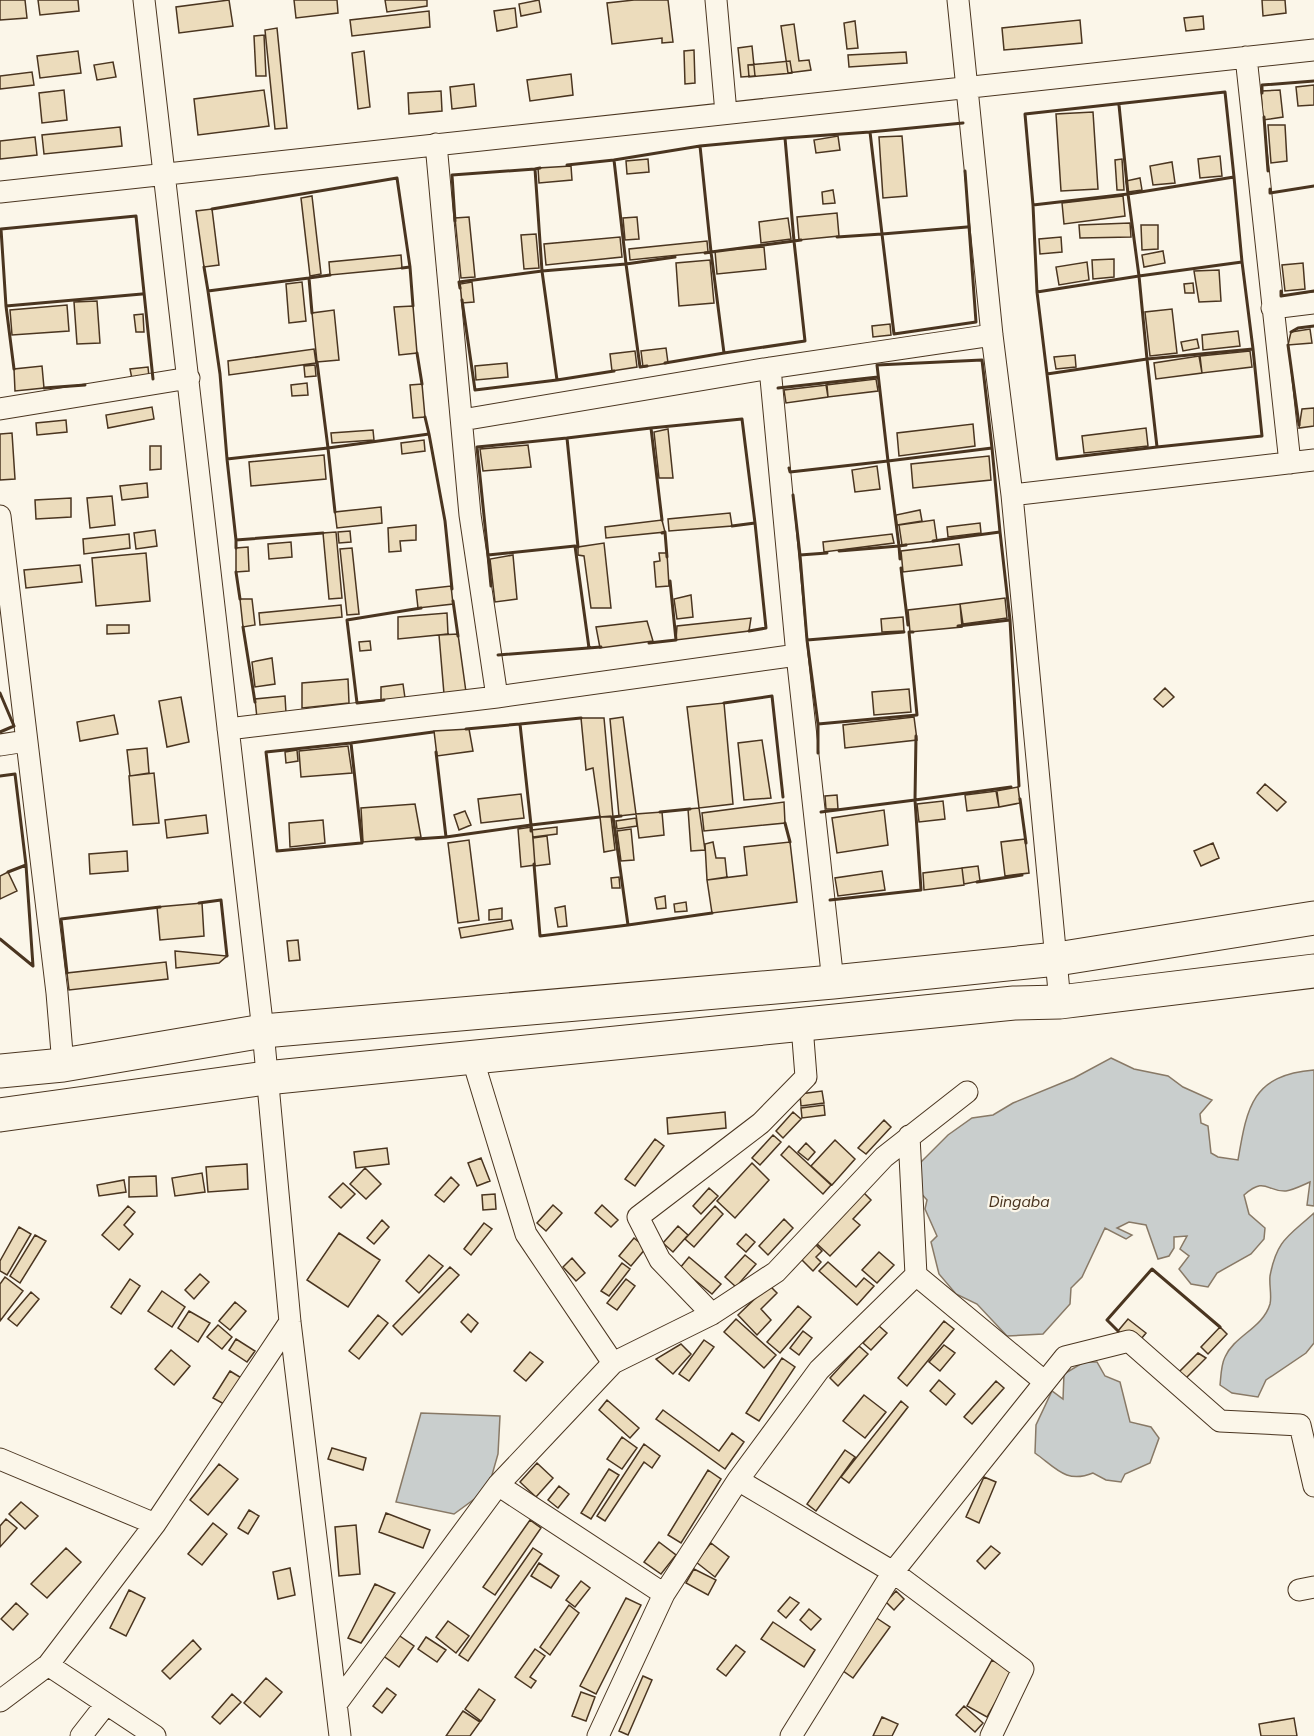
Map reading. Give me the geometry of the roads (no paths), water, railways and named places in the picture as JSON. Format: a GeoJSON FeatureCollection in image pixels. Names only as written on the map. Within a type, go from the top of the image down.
{"type":"FeatureCollection","features":[{"type":"Feature","properties":{"kind":"highway"},"geometry":{"type":"LineString","coordinates":[[0,1071],[63,1065],[262,1031],[833,982],[1057,959],[1314,918]]}},
{"type":"Feature","properties":{"kind":"highway"},"geometry":{"type":"LineString","coordinates":[[0,1115],[266,1078],[1014,1003],[1060,1002],[1314,971]]}},
{"type":"Feature","properties":{"kind":"street"},"geometry":{"type":"LineString","coordinates":[[144,0],[166,172],[262,1031],[290,1322],[340,1736]]}},
{"type":"Feature","properties":{"kind":"street"},"geometry":{"type":"LineString","coordinates":[[716,0],[726,112]]}},
{"type":"Feature","properties":{"kind":"street"},"geometry":{"type":"LineString","coordinates":[[958,0],[992,335],[1012,495],[1060,1002]]}},
{"type":"Feature","properties":{"kind":"street"},"geometry":{"type":"LineString","coordinates":[[0,192],[166,172],[1314,50]]}},
{"type":"Feature","properties":{"kind":"street"},"geometry":{"type":"LineString","coordinates":[[1246,57],[1290,463]]}},
{"type":"Feature","properties":{"kind":"street"},"geometry":{"type":"LineString","coordinates":[[436,144],[470,515],[497,697]]}},
{"type":"Feature","properties":{"kind":"street"},"geometry":{"type":"LineString","coordinates":[[1272,308],[1314,303]]}},
{"type":"Feature","properties":{"kind":"street"},"geometry":{"type":"LineString","coordinates":[[462,420],[770,368],[992,335]]}},
{"type":"Feature","properties":{"kind":"street"},"geometry":{"type":"LineString","coordinates":[[770,368],[797,655],[833,982]]}},
{"type":"Feature","properties":{"kind":"street"},"geometry":{"type":"LineString","coordinates":[[0,409],[189,378]]}},
{"type":"Feature","properties":{"kind":"street"},"geometry":{"type":"LineString","coordinates":[[1012,495],[1314,460]]}},
{"type":"Feature","properties":{"kind":"street"},"geometry":{"type":"LineString","coordinates":[[0,516],[57,993],[63,1065]]}},
{"type":"Feature","properties":{"kind":"street"},"geometry":{"type":"LineString","coordinates":[[228,729],[497,697],[797,655]]}},
{"type":"Feature","properties":{"kind":"street"},"geometry":{"type":"LineString","coordinates":[[0,745],[26,741]]}},
{"type":"Feature","properties":{"kind":"street"},"geometry":{"type":"LineString","coordinates":[[712,1314],[660,1260],[638,1217],[761,1123],[806,1077],[802,1026]]}},
{"type":"Feature","properties":{"kind":"street"},"geometry":{"type":"LineString","coordinates":[[472,1057],[526,1234],[613,1363]]}},
{"type":"Feature","properties":{"kind":"street"},"geometry":{"type":"LineString","coordinates":[[337,1703],[498,1485],[613,1363],[712,1314],[776,1272],[884,1157],[967,1092]]}},
{"type":"Feature","properties":{"kind":"street"},"geometry":{"type":"LineString","coordinates":[[909,1136],[916,1275],[1045,1382]]}},
{"type":"Feature","properties":{"kind":"street"},"geometry":{"type":"LineString","coordinates":[[598,1736],[664,1594],[738,1480],[819,1370],[916,1275]]}},
{"type":"Feature","properties":{"kind":"street"},"geometry":{"type":"LineString","coordinates":[[0,1701],[48,1665],[155,1524],[290,1322]]}},
{"type":"Feature","properties":{"kind":"street"},"geometry":{"type":"LineString","coordinates":[[791,1736],[893,1572],[1065,1357],[1129,1341],[1220,1421],[1307,1425],[1314,1486]]}},
{"type":"Feature","properties":{"kind":"street"},"geometry":{"type":"LineString","coordinates":[[0,1459],[155,1524]]}},
{"type":"Feature","properties":{"kind":"street"},"geometry":{"type":"LineString","coordinates":[[738,1480],[893,1572],[1023,1669],[991,1736]]}},
{"type":"Feature","properties":{"kind":"street"},"geometry":{"type":"LineString","coordinates":[[498,1485],[664,1594]]}},
{"type":"Feature","properties":{"kind":"street"},"geometry":{"type":"LineString","coordinates":[[48,1665],[155,1736]]}},
{"type":"Feature","properties":{"kind":"street"},"geometry":{"type":"LineString","coordinates":[[81,1736],[106,1704]]}},
{"type":"Feature","properties":{"kind":"water","name":"Dingaba"},"geometry":{"type":"Polygon","coordinates":[[[1111,1058],[1134,1069],[1168,1076],[1183,1087],[1212,1100],[1200,1114],[1201,1123],[1208,1126],[1211,1153],[1218,1157],[1238,1160],[1245,1124],[1256,1097],[1277,1079],[1293,1073],[1314,1070],[1314,1206],[1307,1205],[1310,1182],[1286,1191],[1266,1186],[1251,1189],[1244,1195],[1249,1214],[1265,1228],[1264,1239],[1251,1254],[1217,1273],[1208,1287],[1191,1284],[1179,1269],[1189,1256],[1180,1249],[1187,1236],[1174,1237],[1174,1248],[1169,1256],[1158,1259],[1146,1225],[1129,1222],[1117,1228],[1132,1235],[1126,1239],[1105,1228],[1082,1277],[1071,1288],[1070,1304],[1043,1334],[1007,1336],[977,1304],[956,1294],[939,1274],[931,1242],[937,1236],[925,1209],[927,1200],[918,1190],[918,1165],[948,1135],[972,1118],[993,1115],[1013,1103],[1074,1078],[1111,1058]]]}},
{"type":"Feature","properties":{"kind":"water"},"geometry":{"type":"Polygon","coordinates":[[[1314,1213],[1314,1343],[1306,1353],[1266,1380],[1258,1397],[1232,1393],[1220,1385],[1225,1357],[1235,1343],[1261,1319],[1270,1304],[1270,1276],[1280,1246],[1314,1213]]]}},
{"type":"Feature","properties":{"kind":"water"},"geometry":{"type":"Polygon","coordinates":[[[1084,1362],[1097,1362],[1105,1376],[1120,1382],[1130,1422],[1151,1427],[1159,1438],[1150,1463],[1125,1474],[1121,1482],[1106,1480],[1093,1473],[1076,1477],[1062,1473],[1035,1453],[1036,1425],[1052,1391],[1063,1399],[1064,1374],[1084,1362]]]}},
{"type":"Feature","properties":{"kind":"water"},"geometry":{"type":"Polygon","coordinates":[[[421,1413],[500,1416],[498,1454],[488,1489],[454,1514],[396,1502],[421,1413]]]}}]}
